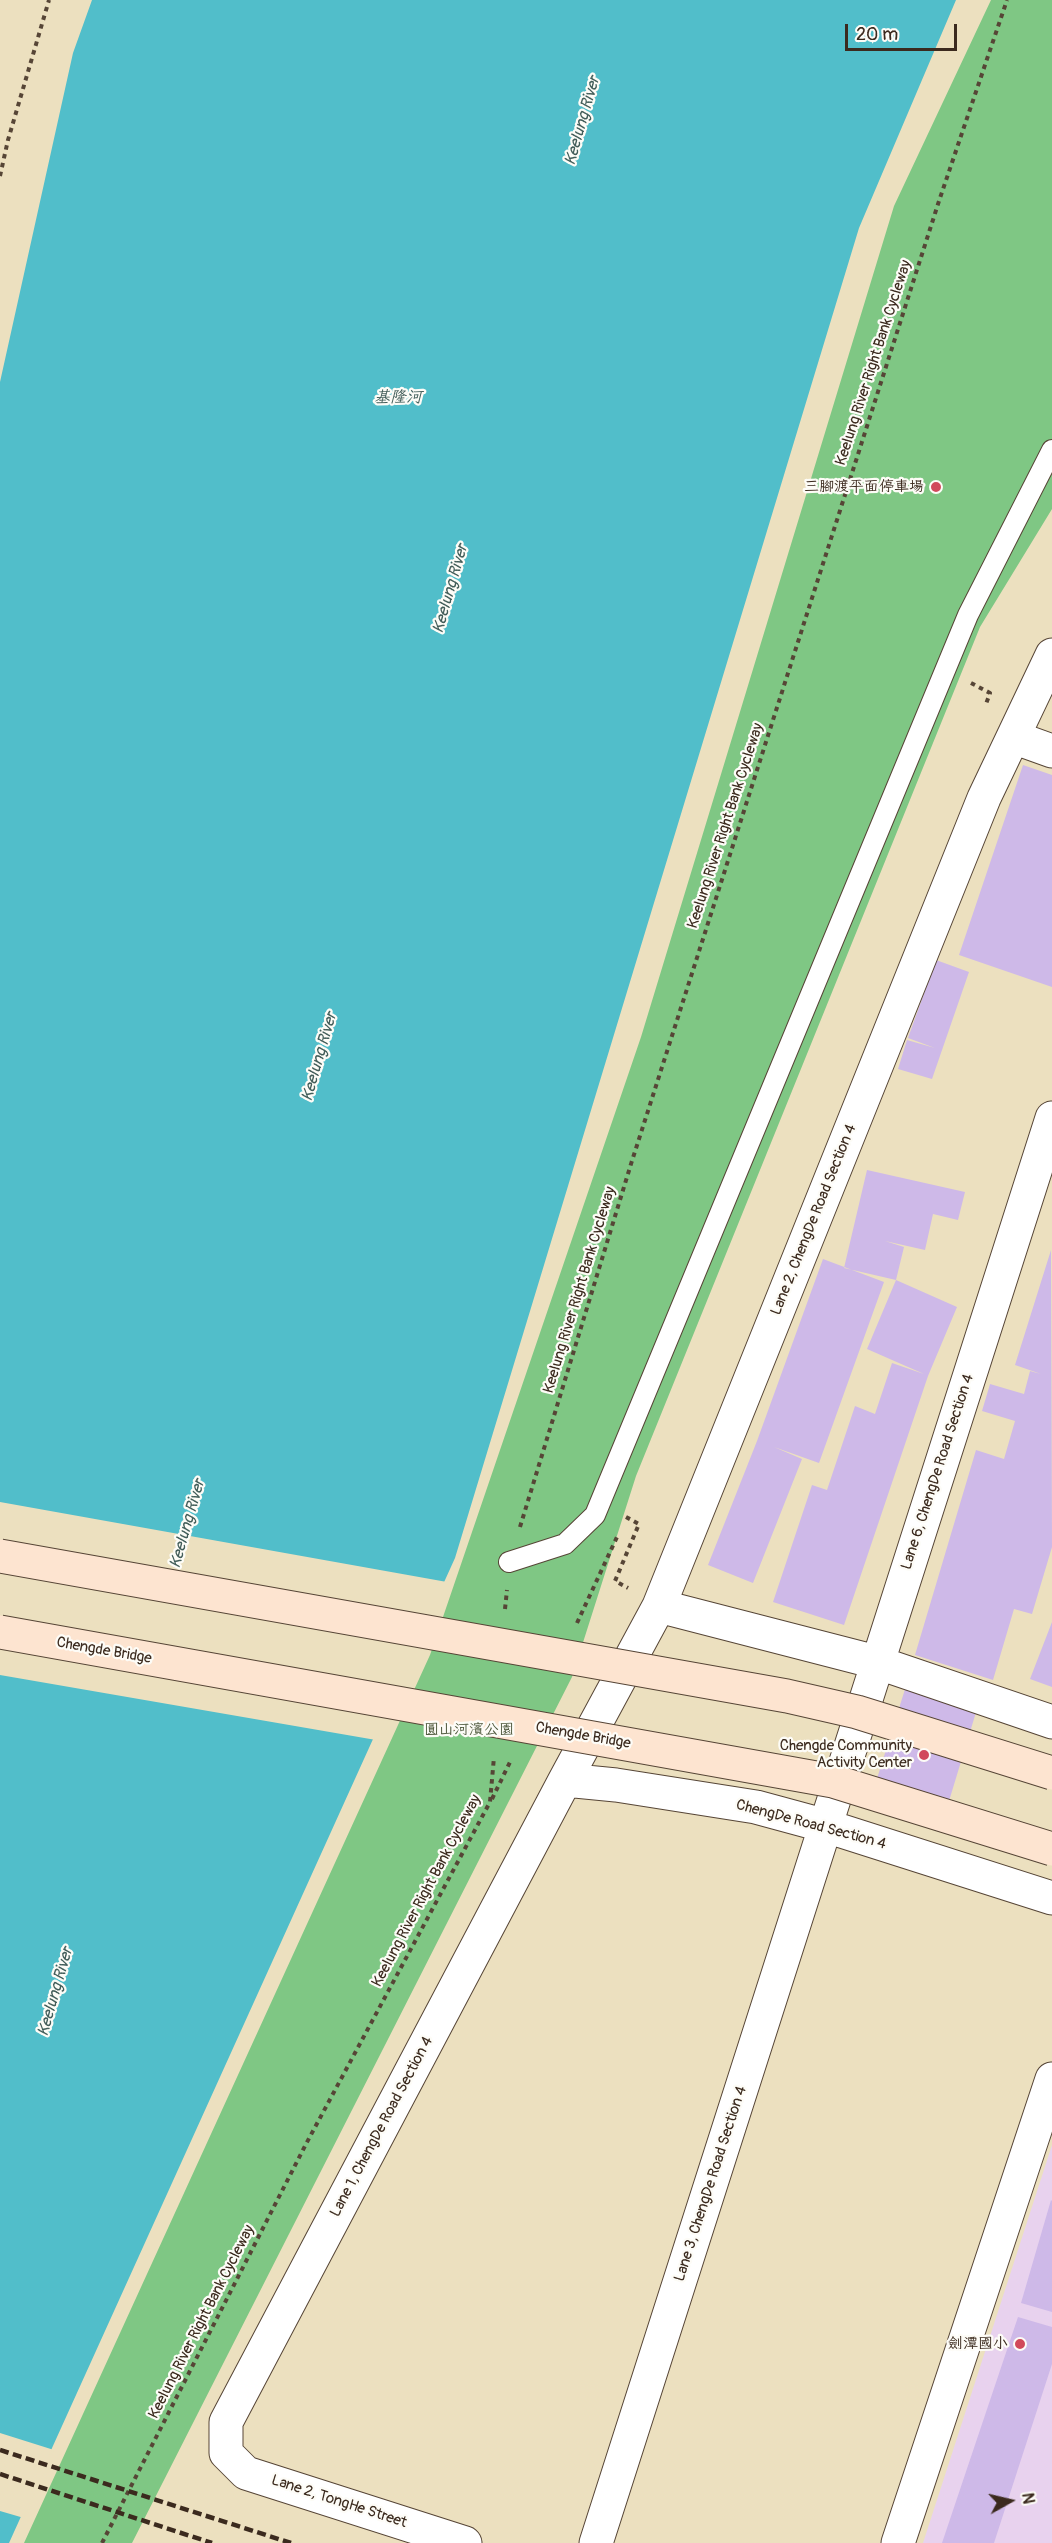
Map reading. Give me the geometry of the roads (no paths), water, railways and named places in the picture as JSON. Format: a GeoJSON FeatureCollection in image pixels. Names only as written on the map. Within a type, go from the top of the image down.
{"type":"FeatureCollection","features":[{"type":"Feature","properties":{"kind":"main road"},"geometry":{"type":"LineString","coordinates":[[0,1556],[787,1696],[857,1712],[1052,1773]]}},
{"type":"Feature","properties":{"kind":"main road","name":"Chengde Bridge"},"geometry":{"type":"LineString","coordinates":[[0,1632],[833,1781],[1052,1849]]}},
{"type":"Feature","properties":{"kind":"street","name":"Lane 2, ChengDe Road Section 4"},"geometry":{"type":"LineString","coordinates":[[565,1780],[659,1606],[984,798],[1052,655]]}},
{"type":"Feature","properties":{"kind":"street"},"geometry":{"type":"LineString","coordinates":[[1013,736],[1052,751]]}},
{"type":"Feature","properties":{"kind":"street","name":"Lane 6, ChengDe Road Section 4"},"geometry":{"type":"LineString","coordinates":[[826,1826],[876,1662],[1052,1118]]}},
{"type":"Feature","properties":{"kind":"street"},"geometry":{"type":"LineString","coordinates":[[659,1606],[876,1662],[1052,1722]]}},
{"type":"Feature","properties":{"kind":"street","name":"ChengDe Road Section 4"},"geometry":{"type":"LineString","coordinates":[[565,1780],[616,1785],[756,1807],[826,1826],[1052,1898]]}},
{"type":"Feature","properties":{"kind":"street","name":"Lane 1, ChengDe Road Section 4"},"geometry":{"type":"LineString","coordinates":[[246,2473],[226,2453],[226,2422],[565,1780]]}},
{"type":"Feature","properties":{"kind":"street","name":"Lane 3, ChengDe Road Section 4"},"geometry":{"type":"LineString","coordinates":[[596,2543],[826,1826]]}},
{"type":"Feature","properties":{"kind":"street"},"geometry":{"type":"LineString","coordinates":[[898,2543],[1052,2079]]}},
{"type":"Feature","properties":{"kind":"street","name":"Lane 2, TongHe Street"},"geometry":{"type":"LineString","coordinates":[[246,2473],[465,2543]]}},
{"type":"Feature","properties":{"kind":"lane"},"geometry":{"type":"LineString","coordinates":[[509,1562],[565,1544],[595,1515],[959,635],[1052,450]]}},
{"type":"Feature","properties":{"kind":"water","name":"基隆河"},"geometry":{"type":"Polygon","coordinates":[[[92,0],[956,0],[859,228],[455,1558],[9,2543],[0,2543],[0,382],[73,53],[92,0]]]}},
{"type":"Feature","properties":{"kind":"railway"},"geometry":{"type":"LineString","coordinates":[[0,2450],[291,2543]]}},
{"type":"Feature","properties":{"kind":"railway"},"geometry":{"type":"LineString","coordinates":[[0,2474],[212,2543]]}},
{"type":"Feature","properties":{"kind":"place","name":"三腳渡平面停車場"},"geometry":{"type":"Point","coordinates":[936,487]}},
{"type":"Feature","properties":{"kind":"place","name":"Chengde Community Activity Center"},"geometry":{"type":"Point","coordinates":[924,1755]}},
{"type":"Feature","properties":{"kind":"place","name":"劍潭國小"},"geometry":{"type":"Point","coordinates":[1020,2344]}},
{"type":"Feature","properties":{"kind":"water label","name":"Keelung River"},"geometry":{"type":"Point","coordinates":[583,121]}},
{"type":"Feature","properties":{"kind":"water label","name":"Keelung River"},"geometry":{"type":"Point","coordinates":[451,589]}},
{"type":"Feature","properties":{"kind":"water label","name":"Keelung River"},"geometry":{"type":"Point","coordinates":[320,1057]}},
{"type":"Feature","properties":{"kind":"water label","name":"Keelung River"},"geometry":{"type":"Point","coordinates":[188,1524]}},
{"type":"Feature","properties":{"kind":"water label","name":"Keelung River"},"geometry":{"type":"Point","coordinates":[56,1992]}},
{"type":"Feature","properties":{"kind":"park label","name":"圓山河濱公園"},"geometry":{"type":"Point","coordinates":[469,1730]}}]}
